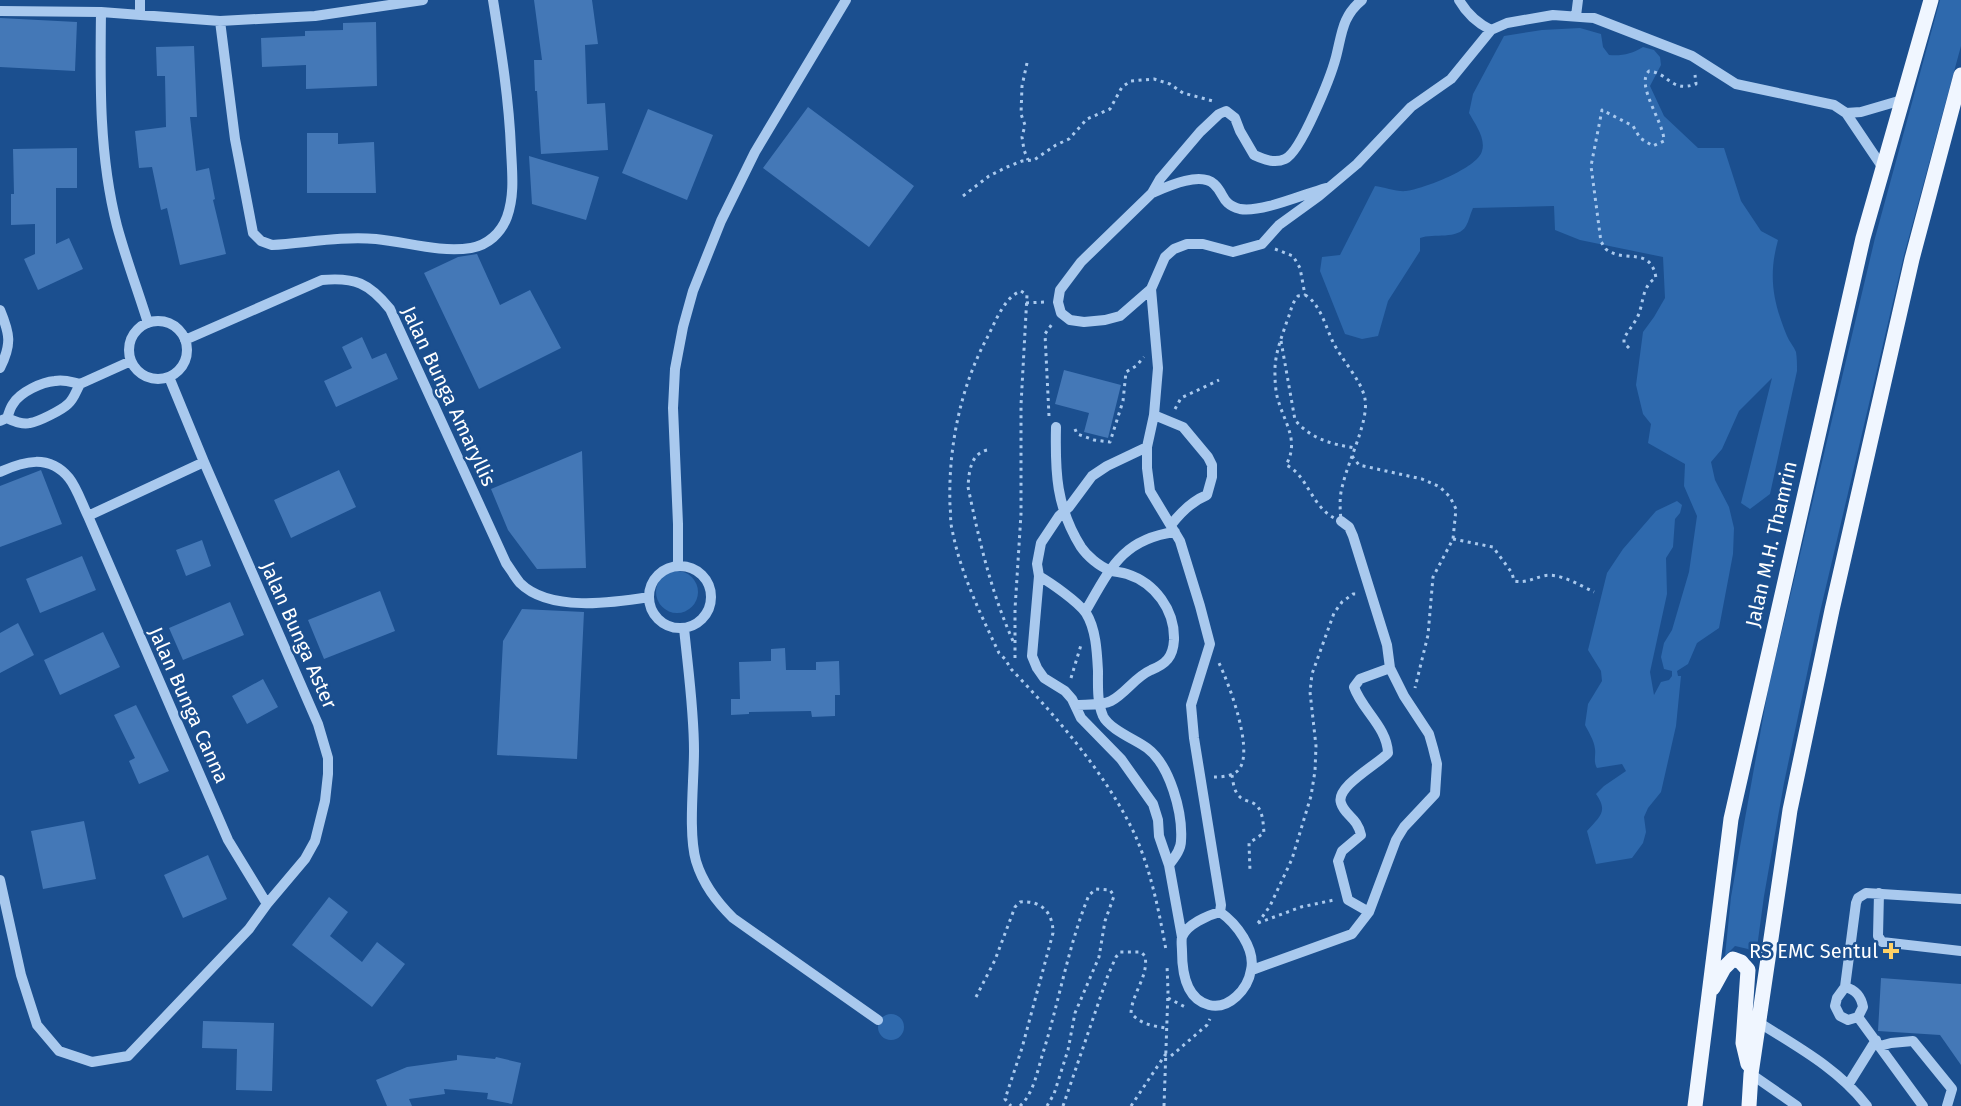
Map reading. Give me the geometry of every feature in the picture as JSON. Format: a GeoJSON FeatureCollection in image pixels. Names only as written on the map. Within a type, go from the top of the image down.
{"type":"FeatureCollection","features":[{"type":"Feature","properties":{"kind":"main road","name":"Jalan M.H. Thamrin"},"geometry":{"type":"LineString","coordinates":[[1695,1106],[1731,819],[1855,273],[1931,0]]}},
{"type":"Feature","properties":{"kind":"main road"},"geometry":{"type":"LineString","coordinates":[[1749,1106],[1750,1074],[1790,810],[1832,610],[1912,259],[1961,75]]}},
{"type":"Feature","properties":{"kind":"main road"},"geometry":{"type":"LineString","coordinates":[[1704,1023],[1712,990],[1724,968],[1733,959],[1741,962],[1748,970],[1743,1043],[1750,1074]]}},
{"type":"Feature","properties":{"kind":"street"},"geometry":{"type":"LineString","coordinates":[[140,0],[140,15]]}},
{"type":"Feature","properties":{"kind":"street"},"geometry":{"type":"LineString","coordinates":[[0,11],[60,6],[101,12],[220,21],[315,16],[423,0]]}},
{"type":"Feature","properties":{"kind":"street"},"geometry":{"type":"LineString","coordinates":[[220,21],[235,139],[254,233],[261,241],[272,245],[358,238],[455,249],[473,248],[486,243],[498,233],[506,218],[512,198],[512,160],[506,76],[493,0]]}},
{"type":"Feature","properties":{"kind":"street"},"geometry":{"type":"LineString","coordinates":[[678,566],[673,408],[675,369],[693,291],[721,221],[755,152],[846,0]]}},
{"type":"Feature","properties":{"kind":"street"},"geometry":{"type":"LineString","coordinates":[[1362,0],[1346,18],[1336,58],[1321,98],[1296,149],[1286,159],[1272,161],[1254,155],[1235,118],[1226,111],[1219,114],[1160,178],[1152,193],[1081,262],[1060,290],[1059,307],[1071,320],[1083,322],[1120,316],[1151,289],[1165,257],[1174,249],[1187,244],[1203,244],[1233,252],[1262,244],[1279,225],[1356,164],[1411,107],[1451,79],[1491,30],[1507,23],[1527,19],[1553,15],[1594,18],[1692,56],[1736,84],[1834,105],[1846,113],[1883,168]]}},
{"type":"Feature","properties":{"kind":"street"},"geometry":{"type":"LineString","coordinates":[[1459,0],[1478,24],[1491,30]]}},
{"type":"Feature","properties":{"kind":"street"},"geometry":{"type":"LineString","coordinates":[[1576,16],[1578,0]]}},
{"type":"Feature","properties":{"kind":"street"},"geometry":{"type":"LineString","coordinates":[[101,12],[100,85],[104,153],[117,226],[148,323]]}},
{"type":"Feature","properties":{"kind":"street"},"geometry":{"type":"LineString","coordinates":[[1846,113],[1861,112],[1902,100]]}},
{"type":"Feature","properties":{"kind":"street"},"geometry":{"type":"LineString","coordinates":[[1152,193],[1174,184],[1206,180],[1214,184],[1230,205],[1242,209],[1275,204],[1330,186]]}},
{"type":"Feature","properties":{"kind":"street"},"geometry":{"type":"LineString","coordinates":[[1275,204],[1281,213],[1279,225]]}},
{"type":"Feature","properties":{"kind":"street","name":"Jalan Bunga Amaryllis"},"geometry":{"type":"LineString","coordinates":[[185,340],[322,280],[342,278],[363,284],[378,294],[390,309],[506,563],[521,584],[544,597],[563,602],[616,602],[649,597]]}},
{"type":"Feature","properties":{"kind":"street"},"geometry":{"type":"LineString","coordinates":[[1151,289],[1158,368],[1154,415],[1147,447],[1147,468],[1150,491],[1173,528],[1187,562],[1209,644],[1191,705],[1194,738],[1221,905],[1220,912]]}},
{"type":"Feature","properties":{"kind":"street"},"geometry":{"type":"LineString","coordinates":[[0,310],[9,330],[9,341],[0,368]]}},
{"type":"Feature","properties":{"kind":"street"},"geometry":{"type":"LineString","coordinates":[[166,322],[181,332],[185,340],[187,349],[183,366],[169,377],[160,379],[142,375],[131,361],[130,352],[134,334],[148,323],[166,322]]}},
{"type":"Feature","properties":{"kind":"street"},"geometry":{"type":"LineString","coordinates":[[80,384],[67,406],[47,416],[30,423],[4,419],[18,397],[33,388],[53,381],[66,380],[80,384],[131,361]]}},
{"type":"Feature","properties":{"kind":"street","name":"Jalan Bunga Aster"},"geometry":{"type":"LineString","coordinates":[[0,880],[21,975],[37,1025],[59,1051],[92,1062],[128,1056],[249,929],[305,859],[315,842],[325,801],[328,758],[318,724],[169,377]]}},
{"type":"Feature","properties":{"kind":"street"},"geometry":{"type":"LineString","coordinates":[[1087,615],[1109,570],[1125,553],[1141,542],[1173,528],[1189,506],[1198,498],[1207,495],[1212,477],[1212,465],[1183,427],[1154,415]]}},
{"type":"Feature","properties":{"kind":"street"},"geometry":{"type":"LineString","coordinates":[[1056,427],[1057,490],[1064,511],[1082,548],[1094,561],[1109,570],[1142,580],[1156,592],[1165,603],[1171,616],[1174,643],[1166,663],[1136,679],[1110,702],[1075,705]]}},
{"type":"Feature","properties":{"kind":"street"},"geometry":{"type":"LineString","coordinates":[[1147,447],[1107,466],[1092,476],[1059,516],[1041,543],[1037,564],[1039,576],[1032,656],[1044,678],[1065,691],[1082,718],[1121,759],[1153,804],[1158,820],[1159,836],[1169,865],[1182,937],[1182,958],[1186,983],[1194,995],[1214,1005],[1232,1001],[1252,969],[1250,953],[1238,928],[1220,912]]}},
{"type":"Feature","properties":{"kind":"street","name":"Jalan Bunga Canna"},"geometry":{"type":"LineString","coordinates":[[0,472],[17,464],[33,461],[47,463],[58,468],[69,478],[88,516],[228,840],[267,904]]}},
{"type":"Feature","properties":{"kind":"street"},"geometry":{"type":"LineString","coordinates":[[88,516],[204,462]]}},
{"type":"Feature","properties":{"kind":"street"},"geometry":{"type":"LineString","coordinates":[[1252,969],[1352,934],[1369,912],[1396,840],[1404,827],[1435,794],[1437,764],[1429,734],[1395,681],[1390,668],[1387,645],[1353,536],[1349,527],[1341,521]]}},
{"type":"Feature","properties":{"kind":"street"},"geometry":{"type":"LineString","coordinates":[[678,566],[694,570],[701,575],[710,589],[709,607],[705,614],[693,626],[684,628],[676,628],[660,621],[654,614],[649,597],[654,580],[669,568],[678,566]]}},
{"type":"Feature","properties":{"kind":"street"},"geometry":{"type":"LineString","coordinates":[[1039,576],[1054,585],[1087,615],[1093,628],[1096,647],[1097,692],[1103,717],[1113,727],[1149,749],[1167,773],[1178,807],[1181,842],[1178,852],[1169,865]]}},
{"type":"Feature","properties":{"kind":"street"},"geometry":{"type":"LineString","coordinates":[[684,628],[694,725],[693,840],[695,859],[706,886],[715,900],[733,918],[878,1020]]}},
{"type":"Feature","properties":{"kind":"street"},"geometry":{"type":"LineString","coordinates":[[1369,912],[1348,900],[1338,861],[1342,851],[1361,835],[1359,825],[1341,806],[1339,799],[1350,783],[1380,762],[1388,753],[1388,742],[1358,699],[1354,687],[1360,679],[1390,668]]}},
{"type":"Feature","properties":{"kind":"street"},"geometry":{"type":"LineString","coordinates":[[1880,893],[1878,936],[1882,942],[1961,951]]}},
{"type":"Feature","properties":{"kind":"street"},"geometry":{"type":"LineString","coordinates":[[1845,987],[1852,989],[1861,999],[1863,1007],[1858,1017],[1848,1020],[1840,1016],[1834,1006],[1845,987],[1856,903],[1862,894],[1880,893],[1961,899]]}},
{"type":"Feature","properties":{"kind":"street"},"geometry":{"type":"LineString","coordinates":[[1182,937],[1189,928],[1220,912]]}},
{"type":"Feature","properties":{"kind":"street"},"geometry":{"type":"LineString","coordinates":[[1858,1017],[1923,1106]]}},
{"type":"Feature","properties":{"kind":"street"},"geometry":{"type":"LineString","coordinates":[[1758,1022],[1819,1061],[1848,1085],[1867,1106]]}},
{"type":"Feature","properties":{"kind":"street"},"geometry":{"type":"LineString","coordinates":[[1878,1043],[1913,1041],[1952,1089],[1947,1106]]}},
{"type":"Feature","properties":{"kind":"street"},"geometry":{"type":"LineString","coordinates":[[1848,1085],[1878,1043]]}},
{"type":"Feature","properties":{"kind":"street"},"geometry":{"type":"LineString","coordinates":[[1750,1074],[1797,1106]]}},
{"type":"Feature","properties":{"kind":"path"},"geometry":{"type":"LineString","coordinates":[[1629,348],[1624,343],[1624,338],[1638,317],[1650,281],[1656,278],[1655,270],[1648,261],[1606,249],[1601,242],[1591,166],[1602,110],[1633,126],[1640,138],[1647,143],[1653,146],[1660,144],[1664,141],[1664,132],[1647,93],[1645,74],[1649,70],[1658,72],[1669,82],[1680,87],[1688,87],[1695,84],[1692,56]]}},
{"type":"Feature","properties":{"kind":"path"},"geometry":{"type":"LineString","coordinates":[[1027,63],[1022,86],[1021,114],[1025,125],[1022,136],[1024,150],[1029,160]]}},
{"type":"Feature","properties":{"kind":"path"},"geometry":{"type":"LineString","coordinates":[[963,196],[988,176],[1022,161],[1034,160],[1069,139],[1087,119],[1110,109],[1122,87],[1131,81],[1154,79],[1170,84],[1183,93],[1218,103],[1226,111]]}},
{"type":"Feature","properties":{"kind":"path"},"geometry":{"type":"LineString","coordinates":[[1262,244],[1293,256],[1300,268],[1305,295]]}},
{"type":"Feature","properties":{"kind":"path"},"geometry":{"type":"LineString","coordinates":[[1015,658],[1021,514],[1021,405],[1027,295]]}},
{"type":"Feature","properties":{"kind":"path"},"geometry":{"type":"LineString","coordinates":[[1305,295],[1311,298],[1338,353],[1348,364],[1365,398],[1355,448],[1339,500],[1341,521],[1330,518],[1314,500],[1293,468],[1286,465],[1292,447],[1292,436],[1278,402],[1275,375],[1276,353],[1292,302],[1298,296],[1305,295]]}},
{"type":"Feature","properties":{"kind":"path"},"geometry":{"type":"LineString","coordinates":[[1026,303],[1059,307],[1045,334],[1050,417],[1056,427]]}},
{"type":"Feature","properties":{"kind":"path"},"geometry":{"type":"LineString","coordinates":[[1281,340],[1295,420],[1302,428],[1329,444],[1355,448]]}},
{"type":"Feature","properties":{"kind":"path"},"geometry":{"type":"LineString","coordinates":[[1075,429],[1077,434],[1110,442],[1123,401],[1126,372],[1136,366],[1155,342]]}},
{"type":"Feature","properties":{"kind":"path"},"geometry":{"type":"LineString","coordinates":[[1170,420],[1181,398],[1219,380]]}},
{"type":"Feature","properties":{"kind":"path"},"geometry":{"type":"LineString","coordinates":[[987,450],[974,458],[969,472],[968,487],[990,580],[1014,643]]}},
{"type":"Feature","properties":{"kind":"path"},"geometry":{"type":"LineString","coordinates":[[1352,456],[1359,465],[1422,479],[1440,487],[1450,497],[1456,509],[1453,539],[1433,577],[1428,635],[1418,683],[1407,701]]}},
{"type":"Feature","properties":{"kind":"path"},"geometry":{"type":"LineString","coordinates":[[1453,539],[1493,546],[1515,581],[1523,583],[1545,575],[1555,576],[1594,592]]}},
{"type":"Feature","properties":{"kind":"path"},"geometry":{"type":"LineString","coordinates":[[1347,894],[1330,902],[1301,907],[1258,923],[1270,906],[1292,859],[1311,796],[1316,746],[1310,692],[1312,674],[1334,613],[1342,602],[1353,594],[1371,593]]}},
{"type":"Feature","properties":{"kind":"path"},"geometry":{"type":"LineString","coordinates":[[1065,691],[1074,671],[1087,615]]}},
{"type":"Feature","properties":{"kind":"path"},"geometry":{"type":"LineString","coordinates":[[1200,776],[1232,775],[1240,768],[1244,746],[1225,675],[1218,660],[1208,651]]}},
{"type":"Feature","properties":{"kind":"path"},"geometry":{"type":"LineString","coordinates":[[1232,775],[1234,786],[1240,797],[1256,804],[1263,821],[1264,833],[1249,843],[1250,871]]}},
{"type":"Feature","properties":{"kind":"path"},"geometry":{"type":"LineString","coordinates":[[1021,1106],[1029,1097],[1050,1032],[1085,904],[1089,895],[1096,889],[1110,890],[1114,896],[1105,921],[1099,957],[1075,1013],[1068,1050],[1054,1094],[1047,1106]]}},
{"type":"Feature","properties":{"kind":"path"},"geometry":{"type":"LineString","coordinates":[[976,997],[995,960],[1015,907],[1020,902],[1030,901],[1044,907],[1053,922],[1053,933],[1022,1048],[1005,1099],[1011,1106]]}},
{"type":"Feature","properties":{"kind":"path"},"geometry":{"type":"LineString","coordinates":[[1063,1106],[1108,975],[1120,952],[1141,952],[1145,956],[1146,969],[1131,1005],[1131,1013],[1136,1019],[1145,1023],[1166,1028]]}},
{"type":"Feature","properties":{"kind":"path"},"geometry":{"type":"LineString","coordinates":[[1131,1106],[1165,1055],[1171,1056],[1207,1025],[1214,1005]]}},
{"type":"Feature","properties":{"kind":"shaded area"},"geometry":{"type":"Polygon","coordinates":[[[1940,0],[1961,0],[1961,46],[1904,255],[1820,612],[1784,783],[1756,955],[1748,949],[1735,946],[1725,956],[1731,897],[1768,690],[1875,238],[1940,0]]]}},
{"type":"Feature","properties":{"kind":"shaded area"},"geometry":{"type":"Polygon","coordinates":[[[1580,28],[1601,34],[1603,47],[1609,55],[1627,54],[1643,47],[1654,50],[1660,57],[1661,65],[1650,86],[1664,116],[1698,148],[1724,148],[1741,201],[1761,231],[1778,240],[1773,265],[1775,300],[1782,324],[1796,352],[1797,364],[1770,494],[1750,509],[1741,503],[1772,378],[1739,411],[1722,449],[1711,462],[1715,480],[1729,507],[1734,528],[1733,554],[1719,628],[1697,643],[1688,664],[1677,671],[1678,676],[1681,676],[1676,726],[1661,792],[1644,817],[1646,832],[1643,843],[1632,858],[1596,864],[1587,831],[1599,818],[1602,810],[1596,794],[1626,771],[1622,764],[1597,768],[1594,743],[1585,725],[1588,704],[1602,681],[1601,671],[1588,650],[1607,573],[1623,549],[1656,511],[1677,501],[1682,505],[1675,519],[1673,547],[1666,558],[1667,594],[1650,672],[1654,695],[1661,682],[1669,680],[1672,676],[1672,671],[1664,669],[1661,657],[1664,643],[1672,630],[1689,572],[1697,516],[1684,486],[1685,464],[1648,443],[1651,424],[1643,414],[1636,385],[1643,332],[1665,298],[1663,257],[1580,240],[1555,230],[1554,206],[1473,208],[1467,224],[1457,233],[1420,238],[1420,251],[1388,301],[1378,336],[1362,339],[1345,334],[1320,271],[1322,257],[1340,255],[1375,186],[1399,191],[1414,189],[1449,177],[1478,158],[1483,146],[1479,131],[1469,113],[1473,94],[1504,36],[1542,30],[1580,28]]]}},
{"type":"Feature","properties":{"kind":"shaded area"},"geometry":{"type":"Polygon","coordinates":[[[677,571],[685,572],[692,577],[697,584],[697,600],[692,607],[685,612],[677,613],[669,612],[662,607],[657,600],[656,592],[657,584],[662,577],[669,572],[677,571]]]}},
{"type":"Feature","properties":{"kind":"shaded area"},"geometry":{"type":"Polygon","coordinates":[[[891,1014],[900,1018],[904,1027],[900,1036],[891,1040],[882,1036],[878,1027],[882,1018],[891,1014]]]}},
{"type":"Feature","properties":{"kind":"building"},"geometry":{"type":"Polygon","coordinates":[[[534,0],[592,0],[598,44],[585,45],[587,104],[605,103],[608,150],[541,154],[534,60],[542,60],[534,0]]]}},
{"type":"Feature","properties":{"kind":"building"},"geometry":{"type":"Polygon","coordinates":[[[0,18],[77,22],[75,71],[0,67],[0,18]]]}},
{"type":"Feature","properties":{"kind":"building"},"geometry":{"type":"Polygon","coordinates":[[[376,22],[377,86],[306,89],[306,65],[262,67],[261,38],[305,36],[305,31],[343,30],[343,23],[376,22]]]}},
{"type":"Feature","properties":{"kind":"building"},"geometry":{"type":"Polygon","coordinates":[[[194,46],[197,117],[190,117],[196,171],[209,168],[215,199],[213,200],[226,254],[180,265],[167,208],[161,210],[152,167],[139,168],[135,131],[166,127],[165,76],[157,76],[156,47],[194,46]]]}},
{"type":"Feature","properties":{"kind":"building"},"geometry":{"type":"Polygon","coordinates":[[[808,107],[914,186],[869,247],[763,168],[808,107]]]}},
{"type":"Feature","properties":{"kind":"building"},"geometry":{"type":"Polygon","coordinates":[[[648,109],[713,135],[687,200],[622,173],[648,109]]]}},
{"type":"Feature","properties":{"kind":"building"},"geometry":{"type":"Polygon","coordinates":[[[307,133],[338,133],[338,144],[374,142],[376,193],[307,193],[307,133]]]}},
{"type":"Feature","properties":{"kind":"building"},"geometry":{"type":"Polygon","coordinates":[[[77,148],[77,188],[56,188],[56,244],[69,238],[83,269],[38,290],[24,259],[35,254],[35,224],[11,225],[11,194],[14,194],[13,149],[77,148]]]}},
{"type":"Feature","properties":{"kind":"building"},"geometry":{"type":"Polygon","coordinates":[[[529,156],[599,177],[586,220],[532,204],[529,156]]]}},
{"type":"Feature","properties":{"kind":"building"},"geometry":{"type":"Polygon","coordinates":[[[477,254],[500,305],[530,290],[561,348],[479,389],[424,273],[458,257],[477,254]]]}},
{"type":"Feature","properties":{"kind":"building"},"geometry":{"type":"Polygon","coordinates":[[[362,337],[372,359],[386,353],[398,379],[336,407],[324,381],[352,368],[342,347],[362,337]]]}},
{"type":"Feature","properties":{"kind":"building"},"geometry":{"type":"Polygon","coordinates":[[[1064,370],[1121,385],[1108,438],[1084,432],[1089,413],[1055,404],[1064,370]]]}},
{"type":"Feature","properties":{"kind":"building"},"geometry":{"type":"Polygon","coordinates":[[[582,451],[586,568],[537,569],[508,530],[491,489],[582,451]]]}},
{"type":"Feature","properties":{"kind":"building"},"geometry":{"type":"Polygon","coordinates":[[[41,470],[62,524],[0,547],[0,486],[41,470]]]}},
{"type":"Feature","properties":{"kind":"building"},"geometry":{"type":"Polygon","coordinates":[[[339,470],[356,507],[291,538],[274,500],[339,470]]]}},
{"type":"Feature","properties":{"kind":"building"},"geometry":{"type":"Polygon","coordinates":[[[202,540],[211,566],[186,576],[176,550],[202,540]]]}},
{"type":"Feature","properties":{"kind":"building"},"geometry":{"type":"Polygon","coordinates":[[[82,556],[96,590],[40,613],[26,579],[82,556]]]}},
{"type":"Feature","properties":{"kind":"building"},"geometry":{"type":"Polygon","coordinates":[[[380,591],[395,631],[324,659],[308,620],[380,591]]]}},
{"type":"Feature","properties":{"kind":"building"},"geometry":{"type":"Polygon","coordinates":[[[230,602],[244,635],[183,660],[169,628],[230,602]]]}},
{"type":"Feature","properties":{"kind":"building"},"geometry":{"type":"Polygon","coordinates":[[[522,609],[584,612],[577,759],[497,755],[503,641],[522,609]]]}},
{"type":"Feature","properties":{"kind":"building"},"geometry":{"type":"Polygon","coordinates":[[[18,623],[34,655],[0,673],[0,633],[18,623]]]}},
{"type":"Feature","properties":{"kind":"building"},"geometry":{"type":"Polygon","coordinates":[[[103,632],[120,667],[60,695],[44,660],[103,632]]]}},
{"type":"Feature","properties":{"kind":"building"},"geometry":{"type":"Polygon","coordinates":[[[785,648],[786,670],[816,670],[816,662],[839,661],[840,695],[835,695],[835,716],[812,717],[811,711],[749,712],[749,714],[731,715],[731,699],[740,699],[739,662],[771,661],[771,649],[785,648]]]}},
{"type":"Feature","properties":{"kind":"building"},"geometry":{"type":"Polygon","coordinates":[[[263,679],[278,707],[247,724],[232,696],[263,679]]]}},
{"type":"Feature","properties":{"kind":"building"},"geometry":{"type":"Polygon","coordinates":[[[136,705],[169,771],[139,784],[129,761],[135,758],[114,715],[136,705]]]}},
{"type":"Feature","properties":{"kind":"building"},"geometry":{"type":"Polygon","coordinates":[[[84,821],[96,879],[43,889],[31,831],[84,821]]]}},
{"type":"Feature","properties":{"kind":"building"},"geometry":{"type":"Polygon","coordinates":[[[208,855],[227,899],[183,918],[164,875],[208,855]]]}},
{"type":"Feature","properties":{"kind":"building"},"geometry":{"type":"Polygon","coordinates":[[[329,897],[348,912],[330,936],[362,962],[377,942],[405,964],[372,1007],[292,945],[329,897]]]}},
{"type":"Feature","properties":{"kind":"building"},"geometry":{"type":"Polygon","coordinates":[[[1881,978],[1961,984],[1961,1065],[1940,1035],[1878,1031],[1881,978]]]}},
{"type":"Feature","properties":{"kind":"building"},"geometry":{"type":"Polygon","coordinates":[[[203,1021],[274,1023],[272,1091],[236,1090],[237,1049],[202,1048],[203,1021]]]}},
{"type":"Feature","properties":{"kind":"building"},"geometry":{"type":"Polygon","coordinates":[[[457,1055],[495,1059],[496,1057],[521,1063],[512,1104],[487,1099],[488,1093],[444,1089],[445,1094],[409,1099],[412,1106],[387,1106],[376,1080],[407,1067],[457,1060],[457,1055]]]}},
{"type":"Feature","properties":{"kind":"place","name":"RS EMC Sentul"},"geometry":{"type":"Point","coordinates":[1891,951]}}]}
